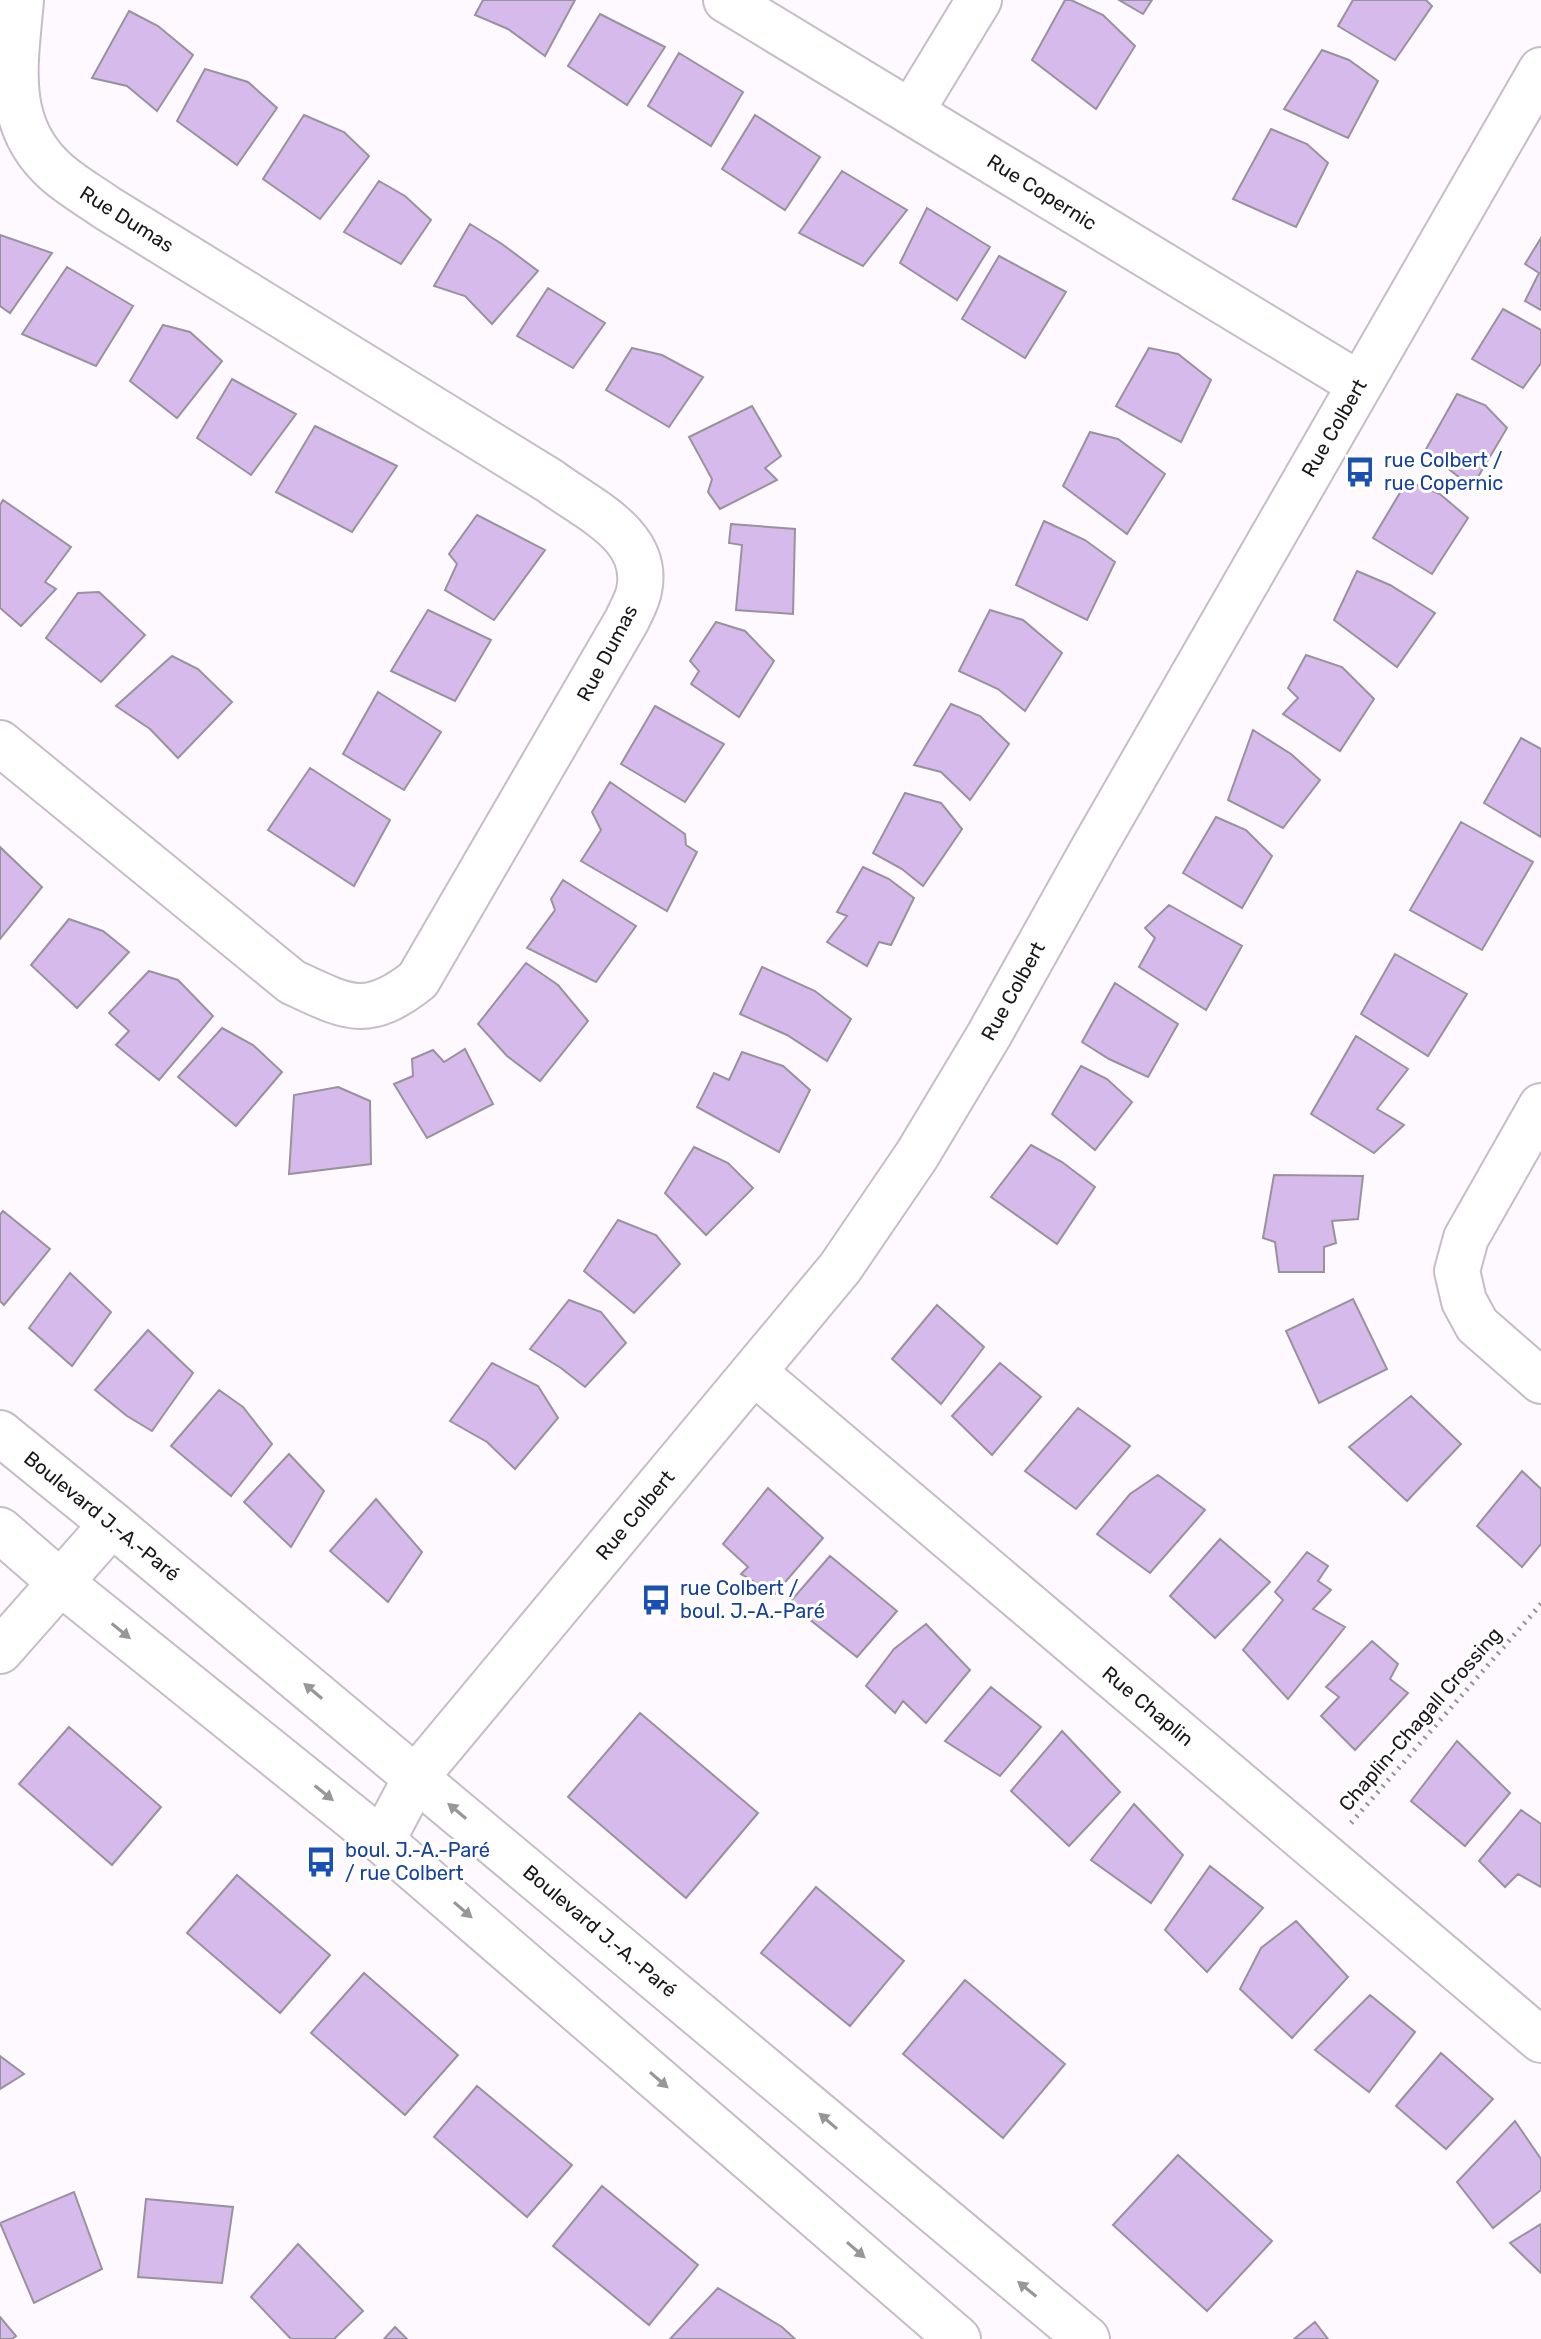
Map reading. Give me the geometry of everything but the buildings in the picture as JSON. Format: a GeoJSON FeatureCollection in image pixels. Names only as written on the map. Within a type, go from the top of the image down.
{"type":"FeatureCollection","features":[{"type":"Feature","properties":{"kind":"street","name":"Rue Dumas"},"geometry":{"type":"LineString","coordinates":[[0,743],[292,982],[337,1004],[363,1008],[397,997],[418,980],[627,620],[639,592],[640,566],[632,544],[616,527],[550,481],[107,208],[51,167],[20,118],[15,93],[21,0]]}},
{"type":"Feature","properties":{"kind":"street","name":"Rue Copernic"},"geometry":{"type":"LineString","coordinates":[[726,0],[1359,384]]}},
{"type":"Feature","properties":{"kind":"street"},"geometry":{"type":"LineString","coordinates":[[911,112],[979,0]]}},
{"type":"Feature","properties":{"kind":"street","name":"Rue Colbert"},"geometry":{"type":"LineString","coordinates":[[382,1841],[416,1777],[840,1268],[917,1155],[989,1035],[1541,70]]}},
{"type":"Feature","properties":{"kind":"street"},"geometry":{"type":"LineString","coordinates":[[1541,1106],[1466,1238],[1457,1271],[1464,1301],[1477,1325],[1541,1381]]}},
{"type":"Feature","properties":{"kind":"street","name":"Rue Chaplin"},"geometry":{"type":"LineString","coordinates":[[755,1373],[1541,2040]]}},
{"type":"Feature","properties":{"kind":"street","name":"Boulevard J.-A.-Paré"},"geometry":{"type":"LineString","coordinates":[[0,1433],[1087,2339]]}},
{"type":"Feature","properties":{"kind":"street"},"geometry":{"type":"LineString","coordinates":[[0,1651],[112,1524]]}},
{"type":"Feature","properties":{"kind":"street"},"geometry":{"type":"LineString","coordinates":[[0,1530],[60,1582],[382,1841],[958,2339]]}},
{"type":"Feature","properties":{"kind":"path","name":"Chaplin-Chagall Crossing"},"geometry":{"type":"LineString","coordinates":[[1324,1854],[1541,1604]]}},
{"type":"Feature","properties":{"kind":"place","name":"rue Colbert / rue Copernic"},"geometry":{"type":"Point","coordinates":[1360,472]}},
{"type":"Feature","properties":{"kind":"place","name":"rue Colbert / boul. J.-A.-Paré"},"geometry":{"type":"Point","coordinates":[656,1600]}},
{"type":"Feature","properties":{"kind":"place","name":"boul. J.-A.-Paré / rue Colbert"},"geometry":{"type":"Point","coordinates":[321,1862]}}]}
